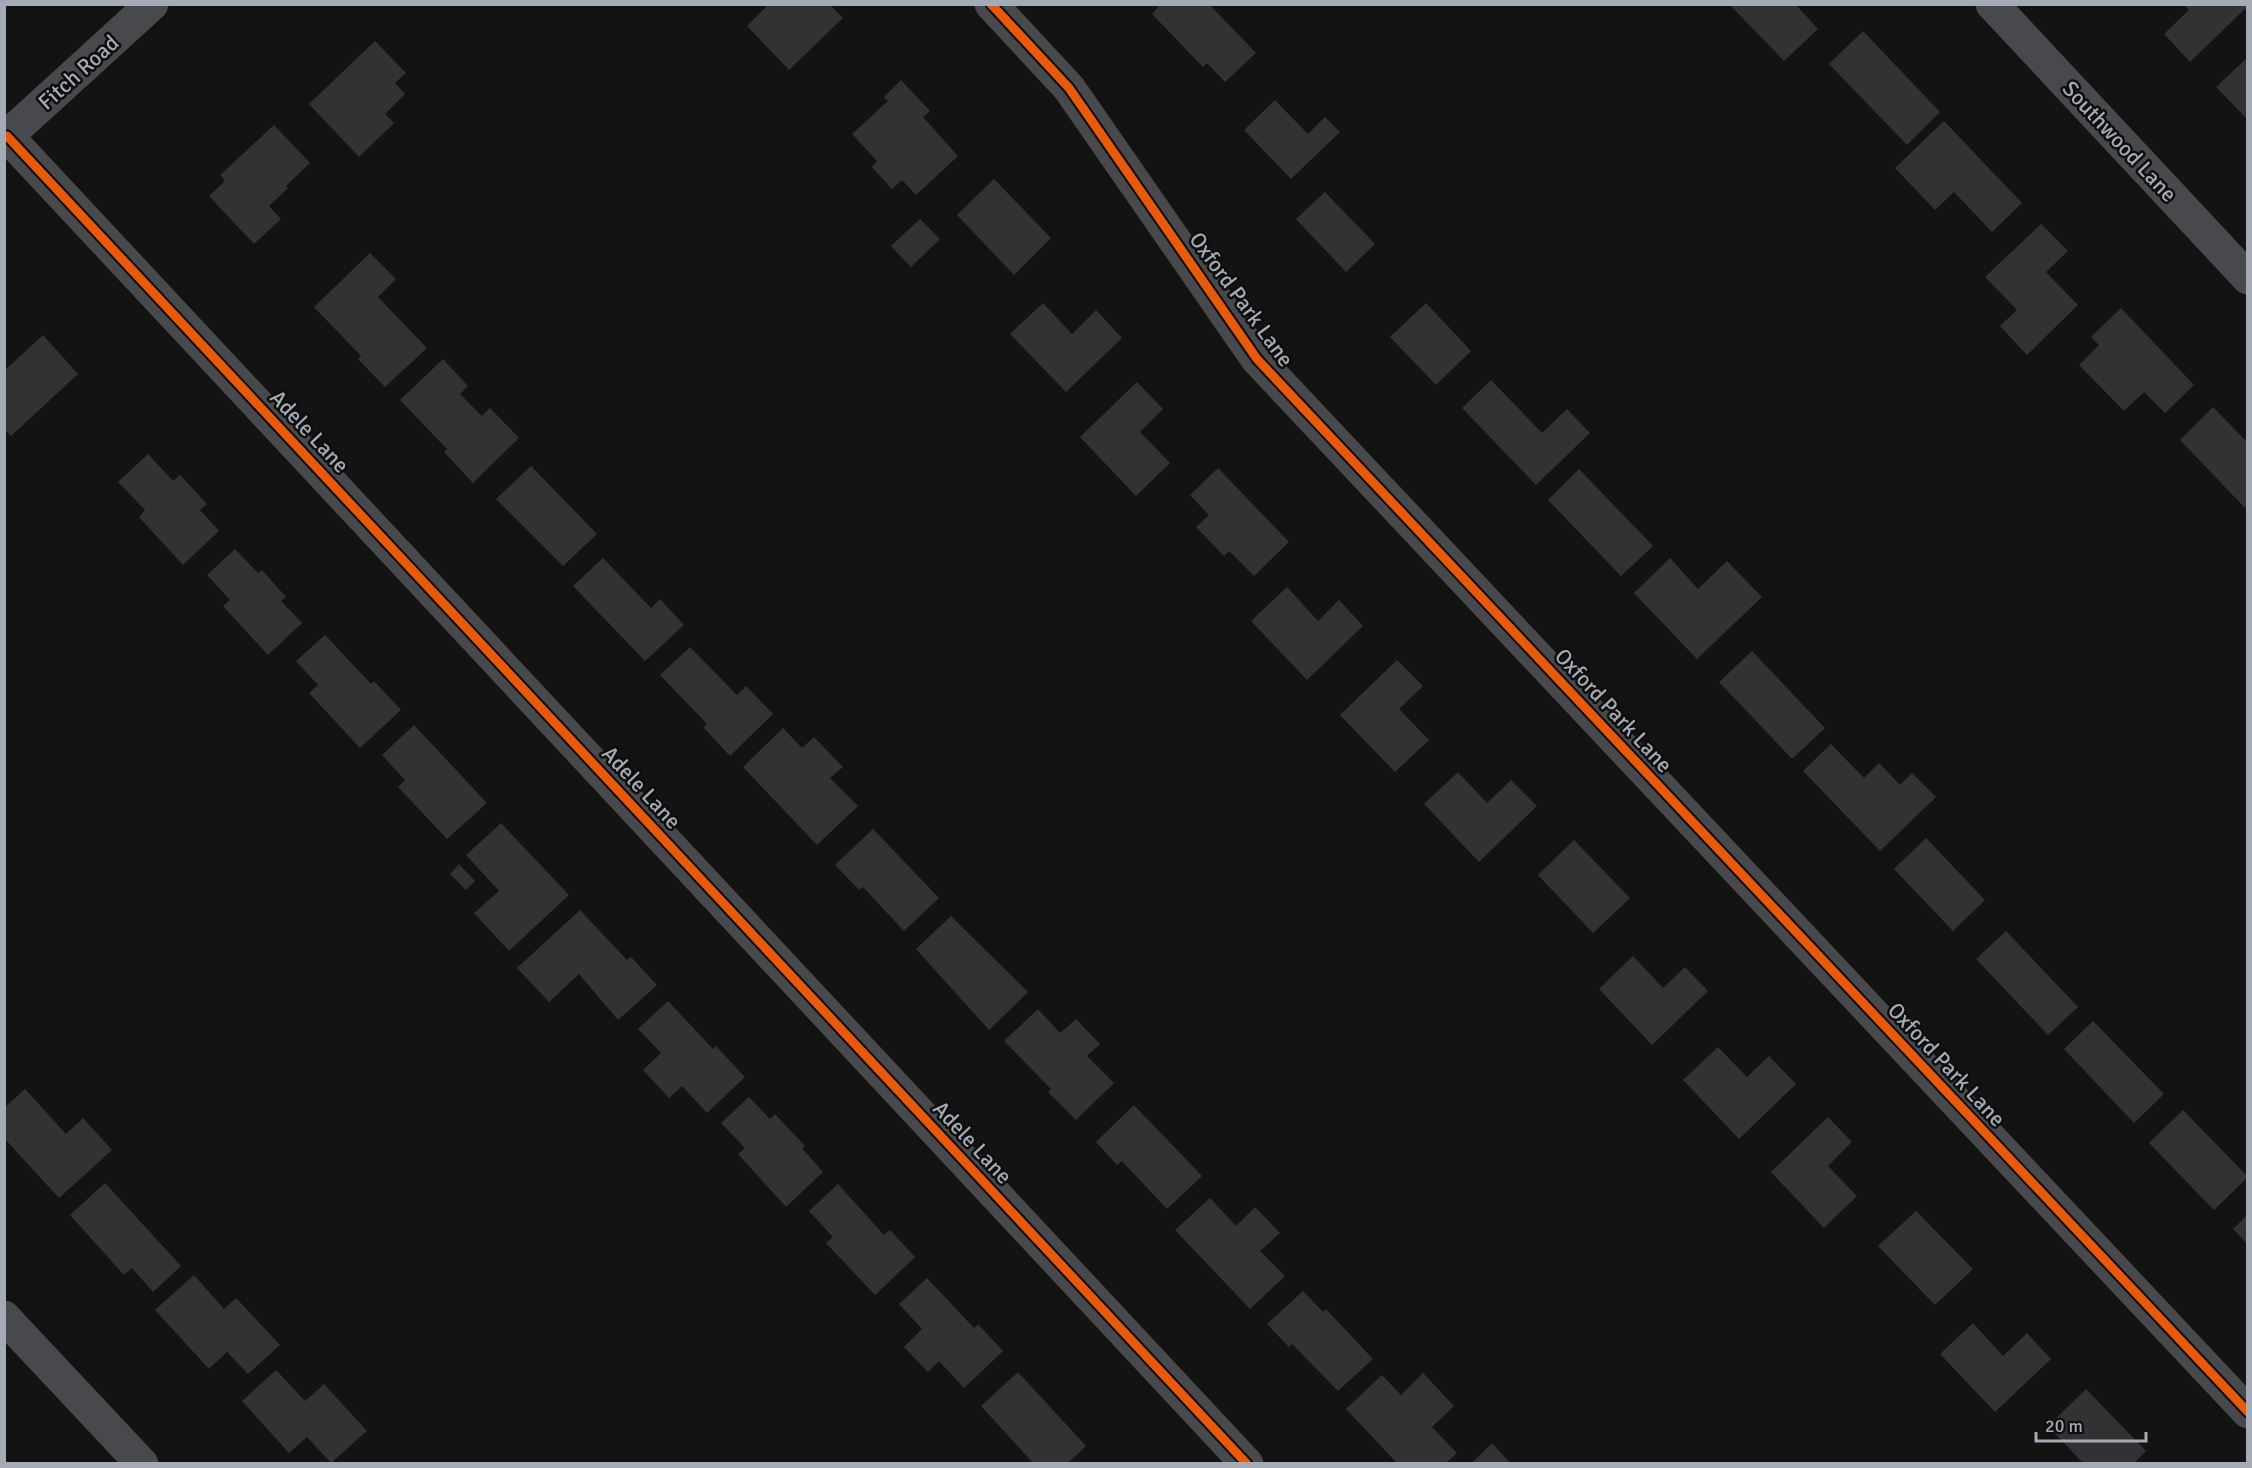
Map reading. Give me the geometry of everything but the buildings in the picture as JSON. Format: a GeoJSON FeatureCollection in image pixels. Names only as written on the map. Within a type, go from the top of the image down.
{"type":"FeatureCollection","features":[{"type":"Feature","properties":{"kind":"street","name":"Fitch Road"},"geometry":{"type":"LineString","coordinates":[[6,138],[152,4]]}},
{"type":"Feature","properties":{"kind":"street","name":"Oxford Park Lane"},"geometry":{"type":"LineString","coordinates":[[991,4],[1070,88],[1257,358],[2247,1412]]}},
{"type":"Feature","properties":{"kind":"street","name":"Southwood Lane"},"geometry":{"type":"LineString","coordinates":[[1992,4],[2247,278]]}},
{"type":"Feature","properties":{"kind":"street","name":"Adele Lane"},"geometry":{"type":"LineString","coordinates":[[6,138],[1247,1464]]}},
{"type":"Feature","properties":{"kind":"street"},"geometry":{"type":"LineString","coordinates":[[4,1317],[142,1464]]}},
{"type":"Feature","properties":{"kind":"cycle path"},"geometry":{"type":"LineString","coordinates":[[991,4],[1069,88],[1257,359],[2248,1412]]}},
{"type":"Feature","properties":{"kind":"cycle path"},"geometry":{"type":"LineString","coordinates":[[7,136],[1247,1464]]}}]}
